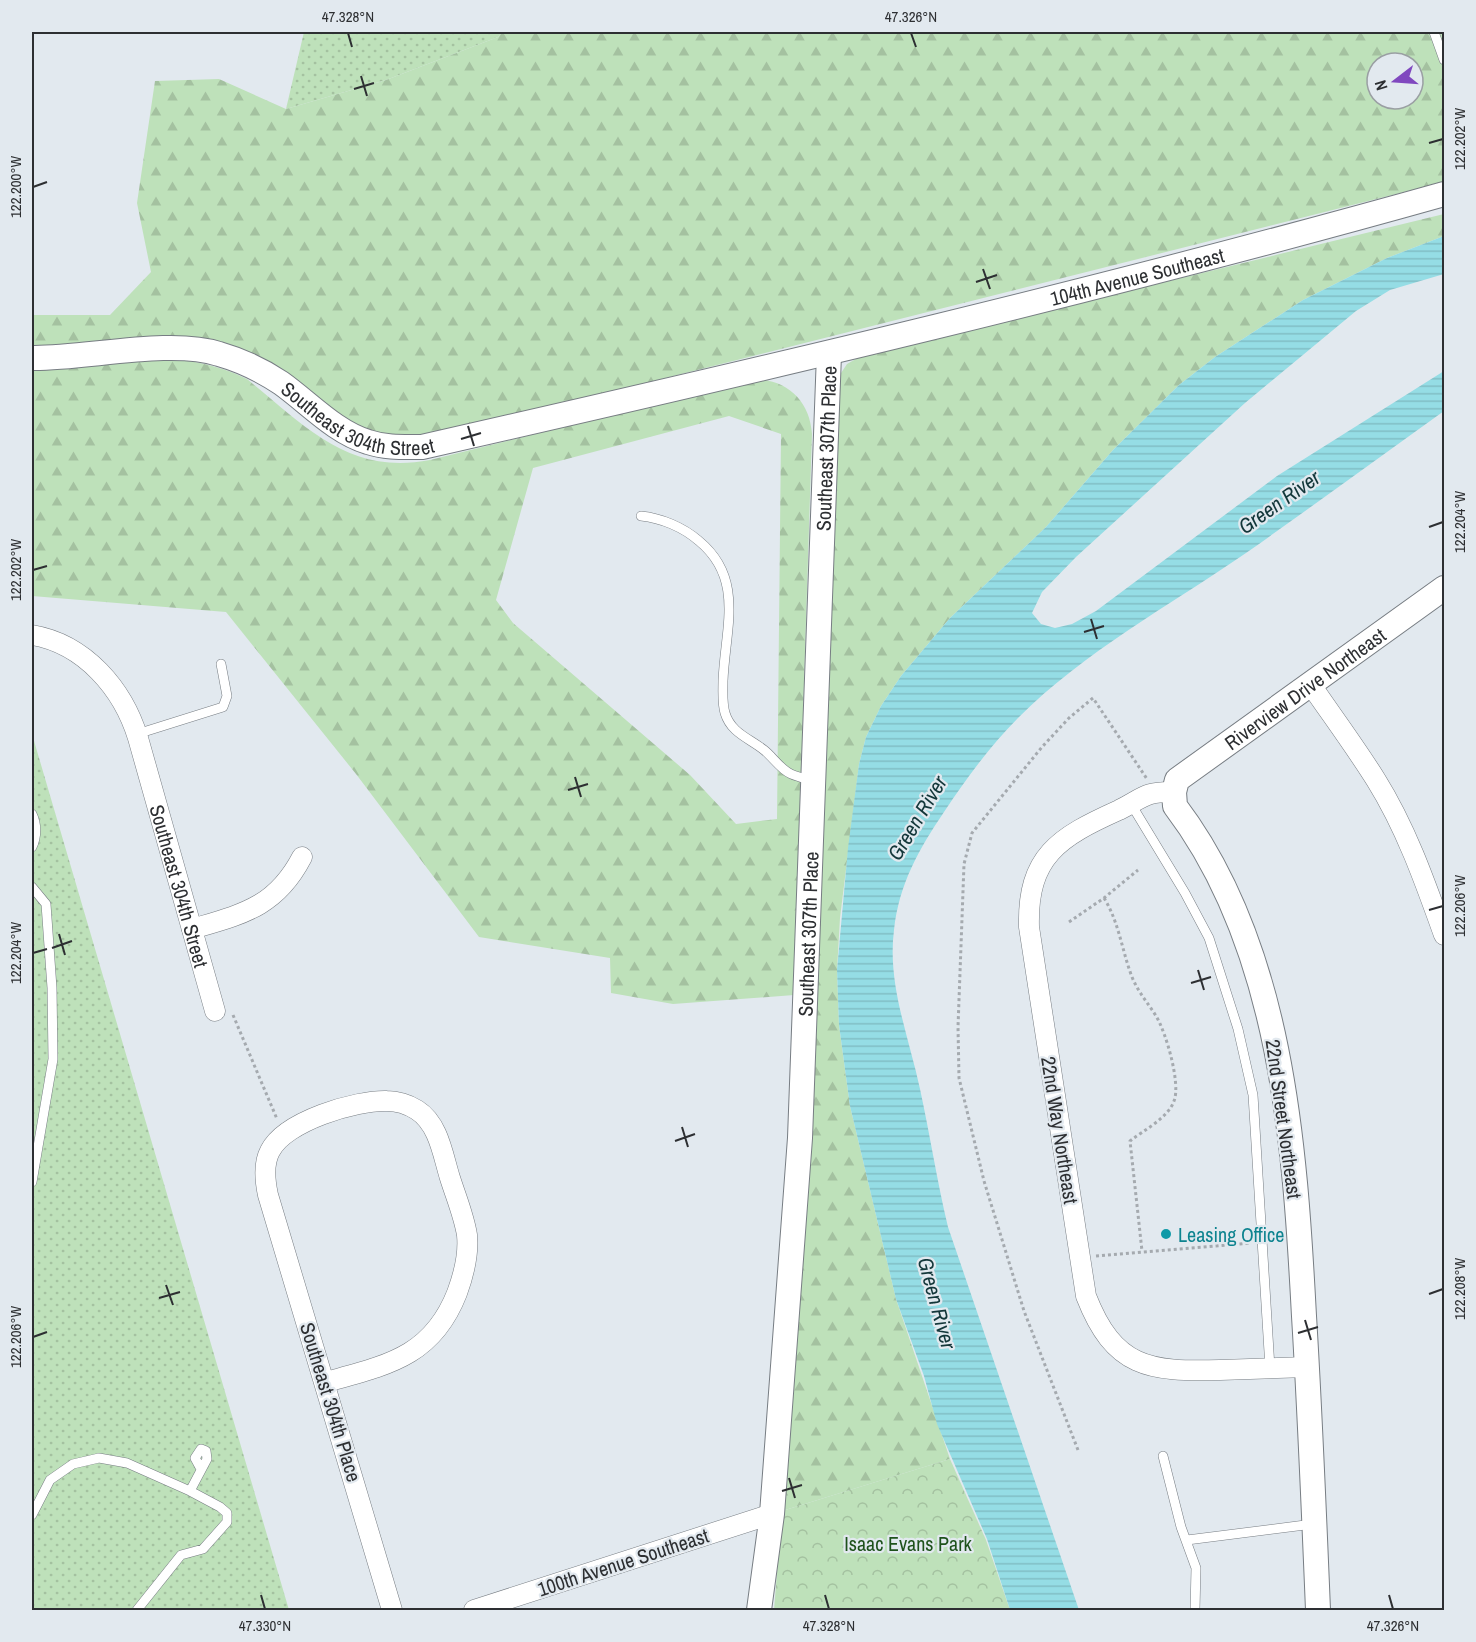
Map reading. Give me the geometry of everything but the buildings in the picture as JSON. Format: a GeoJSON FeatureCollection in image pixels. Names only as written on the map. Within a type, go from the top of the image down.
{"type":"FeatureCollection","features":[{"type":"Feature","properties":{"kind":"street","name":"104th Avenue Southeast"},"geometry":{"type":"LineString","coordinates":[[829,354],[1272,243],[1444,194]]}},
{"type":"Feature","properties":{"kind":"street","name":"Southeast 304th Street"},"geometry":{"type":"LineString","coordinates":[[32,358],[142,350],[189,349],[217,353],[279,382],[345,432],[366,442],[389,448],[422,447],[829,354]]}},
{"type":"Feature","properties":{"kind":"street","name":"Southeast 307th Place"},"geometry":{"type":"LineString","coordinates":[[759,1611],[772,1514],[800,1138],[829,354]]}},
{"type":"Feature","properties":{"kind":"street","name":"Riverview Drive Northeast"},"geometry":{"type":"LineString","coordinates":[[1163,792],[1444,588]]}},
{"type":"Feature","properties":{"kind":"street","name":"Southeast 304th Street"},"geometry":{"type":"LineString","coordinates":[[32,635],[65,646],[98,671],[116,690],[137,734],[215,1011]]}},
{"type":"Feature","properties":{"kind":"street"},"geometry":{"type":"LineString","coordinates":[[1311,686],[1376,780],[1397,819],[1420,867],[1444,935]]}},
{"type":"Feature","properties":{"kind":"street","name":"22nd Way Northeast"},"geometry":{"type":"LineString","coordinates":[[1163,792],[1090,823],[1050,851],[1034,877],[1028,904],[1029,927],[1086,1296],[1095,1320],[1105,1336],[1129,1357],[1148,1367],[1173,1371],[1307,1367]]}},
{"type":"Feature","properties":{"kind":"street","name":"22nd Street Northeast"},"geometry":{"type":"LineString","coordinates":[[1163,792],[1175,806],[1219,874],[1268,1008],[1287,1112],[1301,1258],[1318,1611]]}},
{"type":"Feature","properties":{"kind":"street"},"geometry":{"type":"LineString","coordinates":[[192,929],[261,905],[284,887],[303,857]]}},
{"type":"Feature","properties":{"kind":"street"},"geometry":{"type":"LineString","coordinates":[[284,1134],[321,1116],[363,1103],[389,1101],[409,1106],[426,1117],[434,1129],[465,1227],[467,1246],[465,1267],[449,1312],[432,1337],[415,1351],[374,1369],[326,1382]]}},
{"type":"Feature","properties":{"kind":"street","name":"Southeast 304th Place"},"geometry":{"type":"LineString","coordinates":[[284,1134],[270,1149],[266,1161],[268,1195],[326,1382],[392,1611]]}},
{"type":"Feature","properties":{"kind":"street","name":"100th Avenue Southeast"},"geometry":{"type":"LineString","coordinates":[[474,1611],[772,1514]]}},
{"type":"Feature","properties":{"kind":"lane"},"geometry":{"type":"LineString","coordinates":[[1434,32],[1444,60]]}},
{"type":"Feature","properties":{"kind":"lane"},"geometry":{"type":"LineString","coordinates":[[641,516],[669,523],[694,537],[710,550],[722,566],[727,582],[729,615],[722,698],[725,713],[739,734],[765,750],[789,773],[813,782]]}},
{"type":"Feature","properties":{"kind":"lane"},"geometry":{"type":"LineString","coordinates":[[137,734],[223,707],[227,696],[221,664]]}},
{"type":"Feature","properties":{"kind":"lane"},"geometry":{"type":"LineString","coordinates":[[1131,804],[1185,893],[1209,938],[1238,1029],[1253,1095],[1264,1242],[1270,1368]]}},
{"type":"Feature","properties":{"kind":"lane"},"geometry":{"type":"LineString","coordinates":[[32,814],[36,821],[35,841],[32,847]]}},
{"type":"Feature","properties":{"kind":"lane"},"geometry":{"type":"LineString","coordinates":[[32,887],[45,904],[52,988],[53,1059],[32,1182]]}},
{"type":"Feature","properties":{"kind":"lane"},"geometry":{"type":"LineString","coordinates":[[1163,1456],[1196,1568],[1195,1611]]}},
{"type":"Feature","properties":{"kind":"lane"},"geometry":{"type":"LineString","coordinates":[[32,1515],[50,1480],[73,1464],[99,1458],[127,1463],[220,1507],[227,1514],[227,1522],[203,1549],[181,1555],[137,1611]]}},
{"type":"Feature","properties":{"kind":"lane"},"geometry":{"type":"LineString","coordinates":[[189,1491],[201,1469]]}},
{"type":"Feature","properties":{"kind":"lane"},"geometry":{"type":"LineString","coordinates":[[1187,1540],[1314,1524]]}},
{"type":"Feature","properties":{"kind":"path"},"geometry":{"type":"LineString","coordinates":[[1078,1450],[1024,1311],[984,1181],[959,1078],[958,1027],[964,864],[972,833],[1042,747],[1069,717],[1093,698],[1145,774],[1163,792]]}},
{"type":"Feature","properties":{"kind":"path"},"geometry":{"type":"LineString","coordinates":[[1069,922],[1104,898],[1137,870]]}},
{"type":"Feature","properties":{"kind":"path"},"geometry":{"type":"LineString","coordinates":[[1104,898],[1120,937],[1133,980],[1165,1035],[1177,1090],[1174,1101],[1166,1113],[1130,1141],[1142,1251]]}},
{"type":"Feature","properties":{"kind":"path"},"geometry":{"type":"LineString","coordinates":[[215,1011],[229,1006],[284,1134]]}},
{"type":"Feature","properties":{"kind":"path"},"geometry":{"type":"LineString","coordinates":[[1079,1257],[1264,1242]]}},
{"type":"Feature","properties":{"kind":"green space"},"geometry":{"type":"Polygon","coordinates":[[[304,32],[502,32],[498,37],[386,80],[286,109],[304,32]]]}},
{"type":"Feature","properties":{"kind":"green space"},"geometry":{"type":"Polygon","coordinates":[[[502,32],[1444,32],[1444,182],[415,441],[386,438],[157,337],[32,347],[32,315],[110,315],[151,272],[137,203],[155,81],[219,79],[286,109],[386,80],[498,37],[502,32]]]}},
{"type":"Feature","properties":{"kind":"green space"},"geometry":{"type":"Polygon","coordinates":[[[1444,214],[1444,236],[1387,258],[1303,300],[1215,357],[1179,385],[1113,450],[1046,527],[950,618],[901,676],[881,706],[866,737],[859,764],[840,918],[837,970],[839,1025],[850,1106],[896,1299],[950,1459],[782,1511],[839,376],[847,364],[861,356],[1444,214]]]}},
{"type":"Feature","properties":{"kind":"green space"},"geometry":{"type":"Polygon","coordinates":[[[150,356],[211,366],[247,379],[309,430],[330,443],[352,454],[375,461],[401,463],[430,460],[757,379],[779,384],[796,395],[807,412],[812,434],[794,995],[673,1004],[611,993],[610,958],[479,937],[356,774],[226,612],[32,596],[32,365],[150,356]],[[729,416],[533,468],[496,600],[513,623],[690,775],[736,824],[777,819],[781,434],[729,416]]]}},
{"type":"Feature","properties":{"kind":"green space"},"geometry":{"type":"Polygon","coordinates":[[[32,734],[289,1610],[32,1610],[32,734]]]}},
{"type":"Feature","properties":{"kind":"green space","name":"Isaac Evans Park"},"geometry":{"type":"Polygon","coordinates":[[[950,1459],[986,1540],[1010,1610],[774,1610],[782,1511],[950,1459]]]}},
{"type":"Feature","properties":{"kind":"water","name":"Green River"},"geometry":{"type":"Polygon","coordinates":[[[1444,236],[1444,274],[1390,290],[1356,311],[1245,403],[1076,557],[1042,592],[1032,613],[1041,624],[1055,628],[1072,624],[1096,611],[1277,476],[1444,371],[1444,411],[1246,553],[1099,650],[1044,694],[998,740],[961,787],[919,853],[900,897],[893,950],[896,990],[920,1089],[948,1227],[1079,1610],[1010,1610],[987,1539],[937,1424],[924,1376],[896,1299],[850,1106],[839,1025],[837,970],[848,848],[859,764],[866,737],[881,706],[901,676],[950,618],[1046,527],[1113,450],[1179,385],[1215,357],[1303,300],[1387,258],[1444,236]]]}},
{"type":"Feature","properties":{"kind":"place","name":"Leasing Office"},"geometry":{"type":"Point","coordinates":[1166,1234]}}]}
